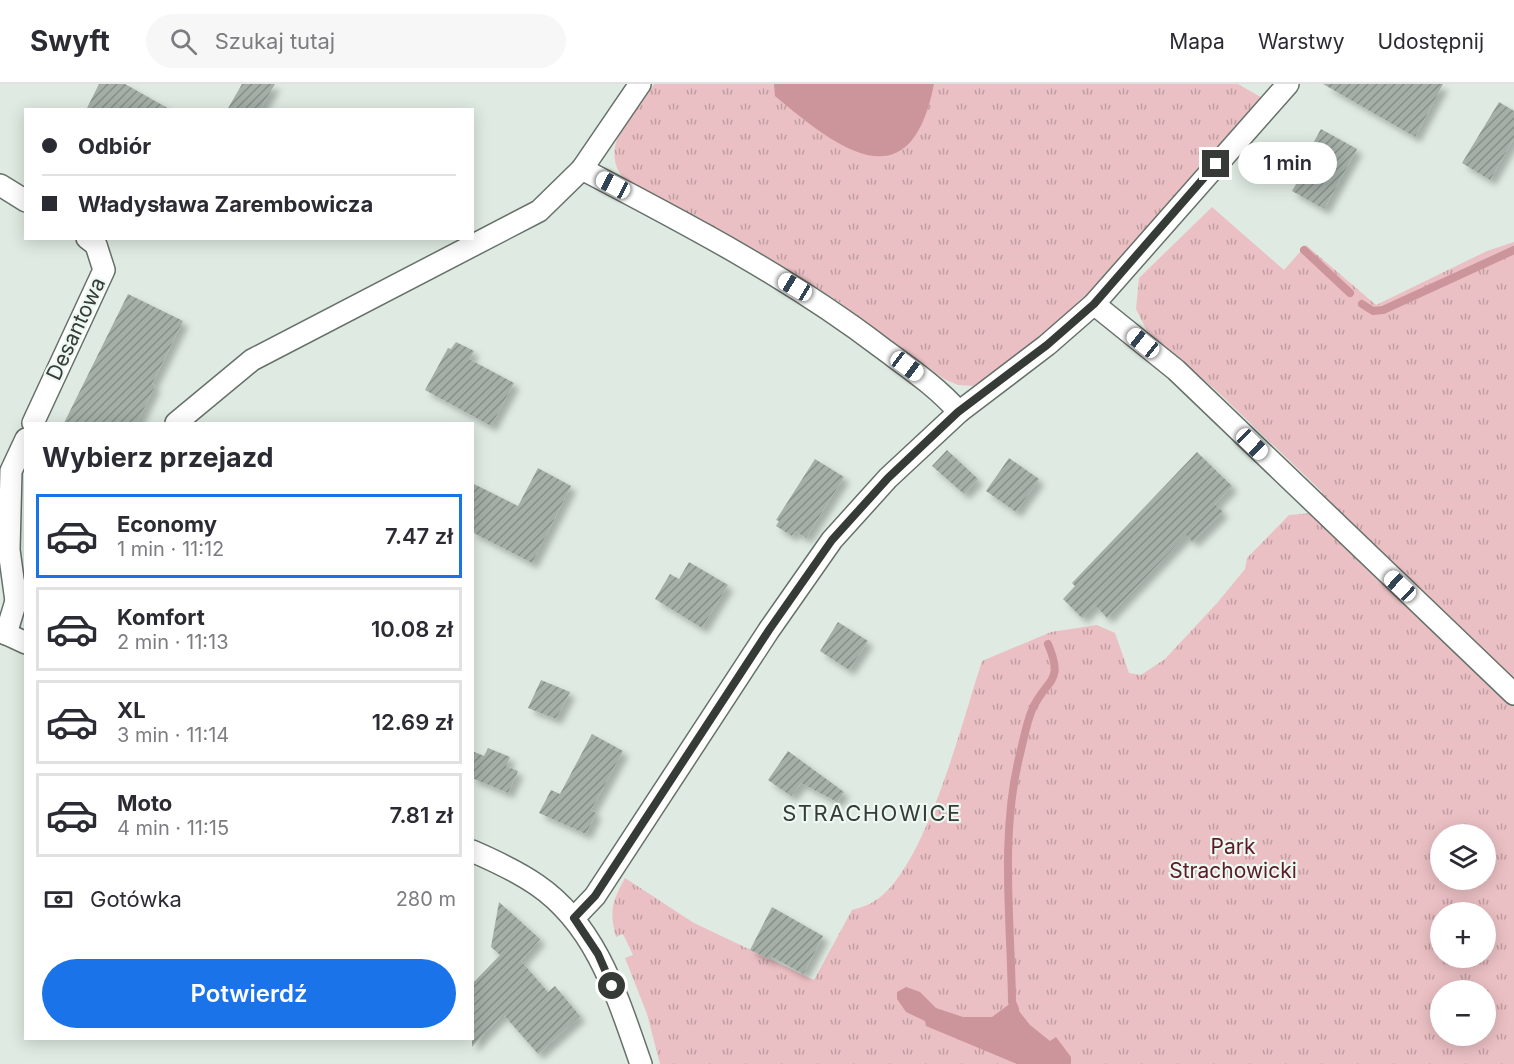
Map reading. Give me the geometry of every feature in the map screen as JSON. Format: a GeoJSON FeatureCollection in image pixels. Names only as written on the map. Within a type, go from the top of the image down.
{"type":"FeatureCollection","features":[{"type":"Feature","properties":{"kind":"street"},"geometry":{"type":"LineString","coordinates":[[177,422],[252,360],[539,211],[582,169],[640,84]]}},
{"type":"Feature","properties":{"kind":"street"},"geometry":{"type":"LineString","coordinates":[[574,918],[595,896],[769,630],[832,540],[888,478],[958,412],[1047,345],[1094,304],[1288,84]]}},
{"type":"Feature","properties":{"kind":"street"},"geometry":{"type":"LineString","coordinates":[[582,169],[742,255],[830,308],[942,392],[958,412]]}},
{"type":"Feature","properties":{"kind":"street"},"geometry":{"type":"LineString","coordinates":[[0,185],[24,200]]}},
{"type":"Feature","properties":{"kind":"street","name":"Desantowa"},"geometry":{"type":"LineString","coordinates":[[33,422],[104,270],[96,245],[90,240]]}},
{"type":"Feature","properties":{"kind":"street"},"geometry":{"type":"LineString","coordinates":[[1094,304],[1176,370],[1514,694]]}},
{"type":"Feature","properties":{"kind":"street"},"geometry":{"type":"LineString","coordinates":[[24,444],[11,471],[9,550],[21,595],[3,632],[24,642]]}},
{"type":"Feature","properties":{"kind":"street"},"geometry":{"type":"LineString","coordinates":[[474,852],[538,886],[574,918],[598,954],[641,1064]]}},
{"type":"Feature","properties":{"kind":"green space"},"geometry":{"type":"Polygon","coordinates":[[[654,84],[1238,84],[1264,99],[1163,214],[1091,290],[1014,357],[973,386],[958,385],[944,379],[839,302],[788,270],[634,191],[617,168],[614,156],[615,145],[625,123],[654,84]]]}},
{"type":"Feature","properties":{"kind":"green space","name":"Park Strachowicki"},"geometry":{"type":"Polygon","coordinates":[[[1212,207],[1284,270],[1306,245],[1376,305],[1487,251],[1514,242],[1514,1064],[660,1064],[647,1014],[625,958],[633,955],[623,934],[616,937],[614,928],[613,906],[625,878],[694,923],[814,980],[852,910],[873,902],[892,886],[909,860],[940,792],[982,661],[1051,632],[1097,625],[1115,633],[1129,673],[1141,675],[1165,659],[1217,603],[1245,569],[1247,558],[1289,515],[1313,513],[1322,492],[1219,393],[1147,331],[1136,309],[1139,278],[1212,207]]]}},
{"type":"Feature","properties":{"kind":"shaded area"},"geometry":{"type":"Polygon","coordinates":[[[774,84],[934,84],[923,122],[908,145],[889,155],[869,155],[846,147],[823,133],[775,96],[774,84]]]}},
{"type":"Feature","properties":{"kind":"shaded area"},"geometry":{"type":"Polygon","coordinates":[[[906,987],[920,992],[936,1008],[963,1017],[992,1017],[1012,1002],[1030,1025],[1050,1041],[1056,1037],[1071,1057],[1071,1064],[1017,1064],[926,1026],[925,1021],[906,1012],[897,999],[897,992],[906,987]]]}},
{"type":"Feature","properties":{"kind":"building"},"geometry":{"type":"Polygon","coordinates":[[[99,84],[125,84],[167,108],[87,108],[99,84]]]}},
{"type":"Feature","properties":{"kind":"building"},"geometry":{"type":"Polygon","coordinates":[[[242,84],[275,84],[261,108],[228,108],[242,84]]]}},
{"type":"Feature","properties":{"kind":"building"},"geometry":{"type":"Polygon","coordinates":[[[1323,84],[1443,84],[1415,137],[1323,84]]]}},
{"type":"Feature","properties":{"kind":"building"},"geometry":{"type":"Polygon","coordinates":[[[1499,102],[1514,111],[1514,138],[1490,180],[1462,163],[1499,102]]]}},
{"type":"Feature","properties":{"kind":"building"},"geometry":{"type":"Polygon","coordinates":[[[1321,129],[1357,149],[1324,209],[1292,191],[1306,167],[1301,165],[1321,129]]]}},
{"type":"Feature","properties":{"kind":"building"},"geometry":{"type":"Polygon","coordinates":[[[128,294],[183,321],[152,384],[155,386],[137,422],[64,422],[128,294]]]}},
{"type":"Feature","properties":{"kind":"building"},"geometry":{"type":"Polygon","coordinates":[[[456,342],[474,351],[469,359],[514,383],[491,426],[425,390],[448,348],[451,349],[456,342]]]}},
{"type":"Feature","properties":{"kind":"building"},"geometry":{"type":"Polygon","coordinates":[[[947,450],[978,479],[964,494],[932,466],[947,450]]]}},
{"type":"Feature","properties":{"kind":"building"},"geometry":{"type":"Polygon","coordinates":[[[1197,452],[1232,486],[1215,504],[1223,512],[1193,542],[1186,535],[1107,618],[1095,605],[1082,618],[1063,599],[1075,586],[1072,583],[1197,452]]]}},
{"type":"Feature","properties":{"kind":"building"},"geometry":{"type":"Polygon","coordinates":[[[1009,458],[1039,479],[1016,512],[986,491],[1009,458]]]}},
{"type":"Feature","properties":{"kind":"building"},"geometry":{"type":"Polygon","coordinates":[[[815,459],[844,477],[806,538],[795,531],[792,536],[776,526],[779,521],[776,520],[815,459]]]}},
{"type":"Feature","properties":{"kind":"building"},"geometry":{"type":"Polygon","coordinates":[[[538,468],[571,486],[532,563],[474,533],[474,484],[518,506],[538,468]]]}},
{"type":"Feature","properties":{"kind":"building"},"geometry":{"type":"Polygon","coordinates":[[[689,562],[728,585],[702,628],[655,599],[670,574],[679,579],[689,562]]]}},
{"type":"Feature","properties":{"kind":"building"},"geometry":{"type":"Polygon","coordinates":[[[838,622],[868,641],[849,670],[820,651],[838,622]]]}},
{"type":"Feature","properties":{"kind":"building"},"geometry":{"type":"Polygon","coordinates":[[[541,680],[570,692],[556,719],[528,708],[541,680]]]}},
{"type":"Feature","properties":{"kind":"building"},"geometry":{"type":"Polygon","coordinates":[[[592,734],[623,751],[591,810],[596,813],[586,834],[539,813],[551,790],[560,794],[592,734]]]}},
{"type":"Feature","properties":{"kind":"building"},"geometry":{"type":"Polygon","coordinates":[[[488,748],[510,757],[506,766],[518,771],[508,793],[474,779],[474,752],[484,756],[488,748]]]}},
{"type":"Feature","properties":{"kind":"building"},"geometry":{"type":"Polygon","coordinates":[[[788,751],[844,792],[837,802],[801,783],[791,796],[768,780],[788,751]]]}},
{"type":"Feature","properties":{"kind":"building"},"geometry":{"type":"Polygon","coordinates":[[[499,902],[540,939],[521,961],[548,992],[555,986],[580,1016],[538,1054],[503,1014],[472,1047],[474,982],[500,955],[491,947],[499,902]]]}},
{"type":"Feature","properties":{"kind":"building"},"geometry":{"type":"Polygon","coordinates":[[[772,907],[823,936],[803,974],[772,957],[771,960],[750,950],[772,907]]]}},
{"type":"Feature","properties":{"kind":"waterway"},"geometry":{"type":"LineString","coordinates":[[1304,250],[1350,293]]}},
{"type":"Feature","properties":{"kind":"waterway"},"geometry":{"type":"LineString","coordinates":[[1362,304],[1373,311],[1383,310],[1514,250]]}},
{"type":"Feature","properties":{"kind":"waterway"},"geometry":{"type":"LineString","coordinates":[[1015,1009],[1012,1002],[1008,880],[1010,818],[1013,788],[1028,721],[1037,700],[1054,674],[1055,667],[1048,644]]}},
{"type":"Feature","properties":{"kind":"district","name":"STRACHOWICE"},"geometry":{"type":"Point","coordinates":[872,813]}},
{"type":"Feature","properties":{"kind":"route"},"geometry":{"type":"LineString","coordinates":[[612,986],[598,954],[574,918],[595,896],[769,630],[832,540],[888,478],[958,412],[1047,345],[1094,304],[1216,164]]}}]}
